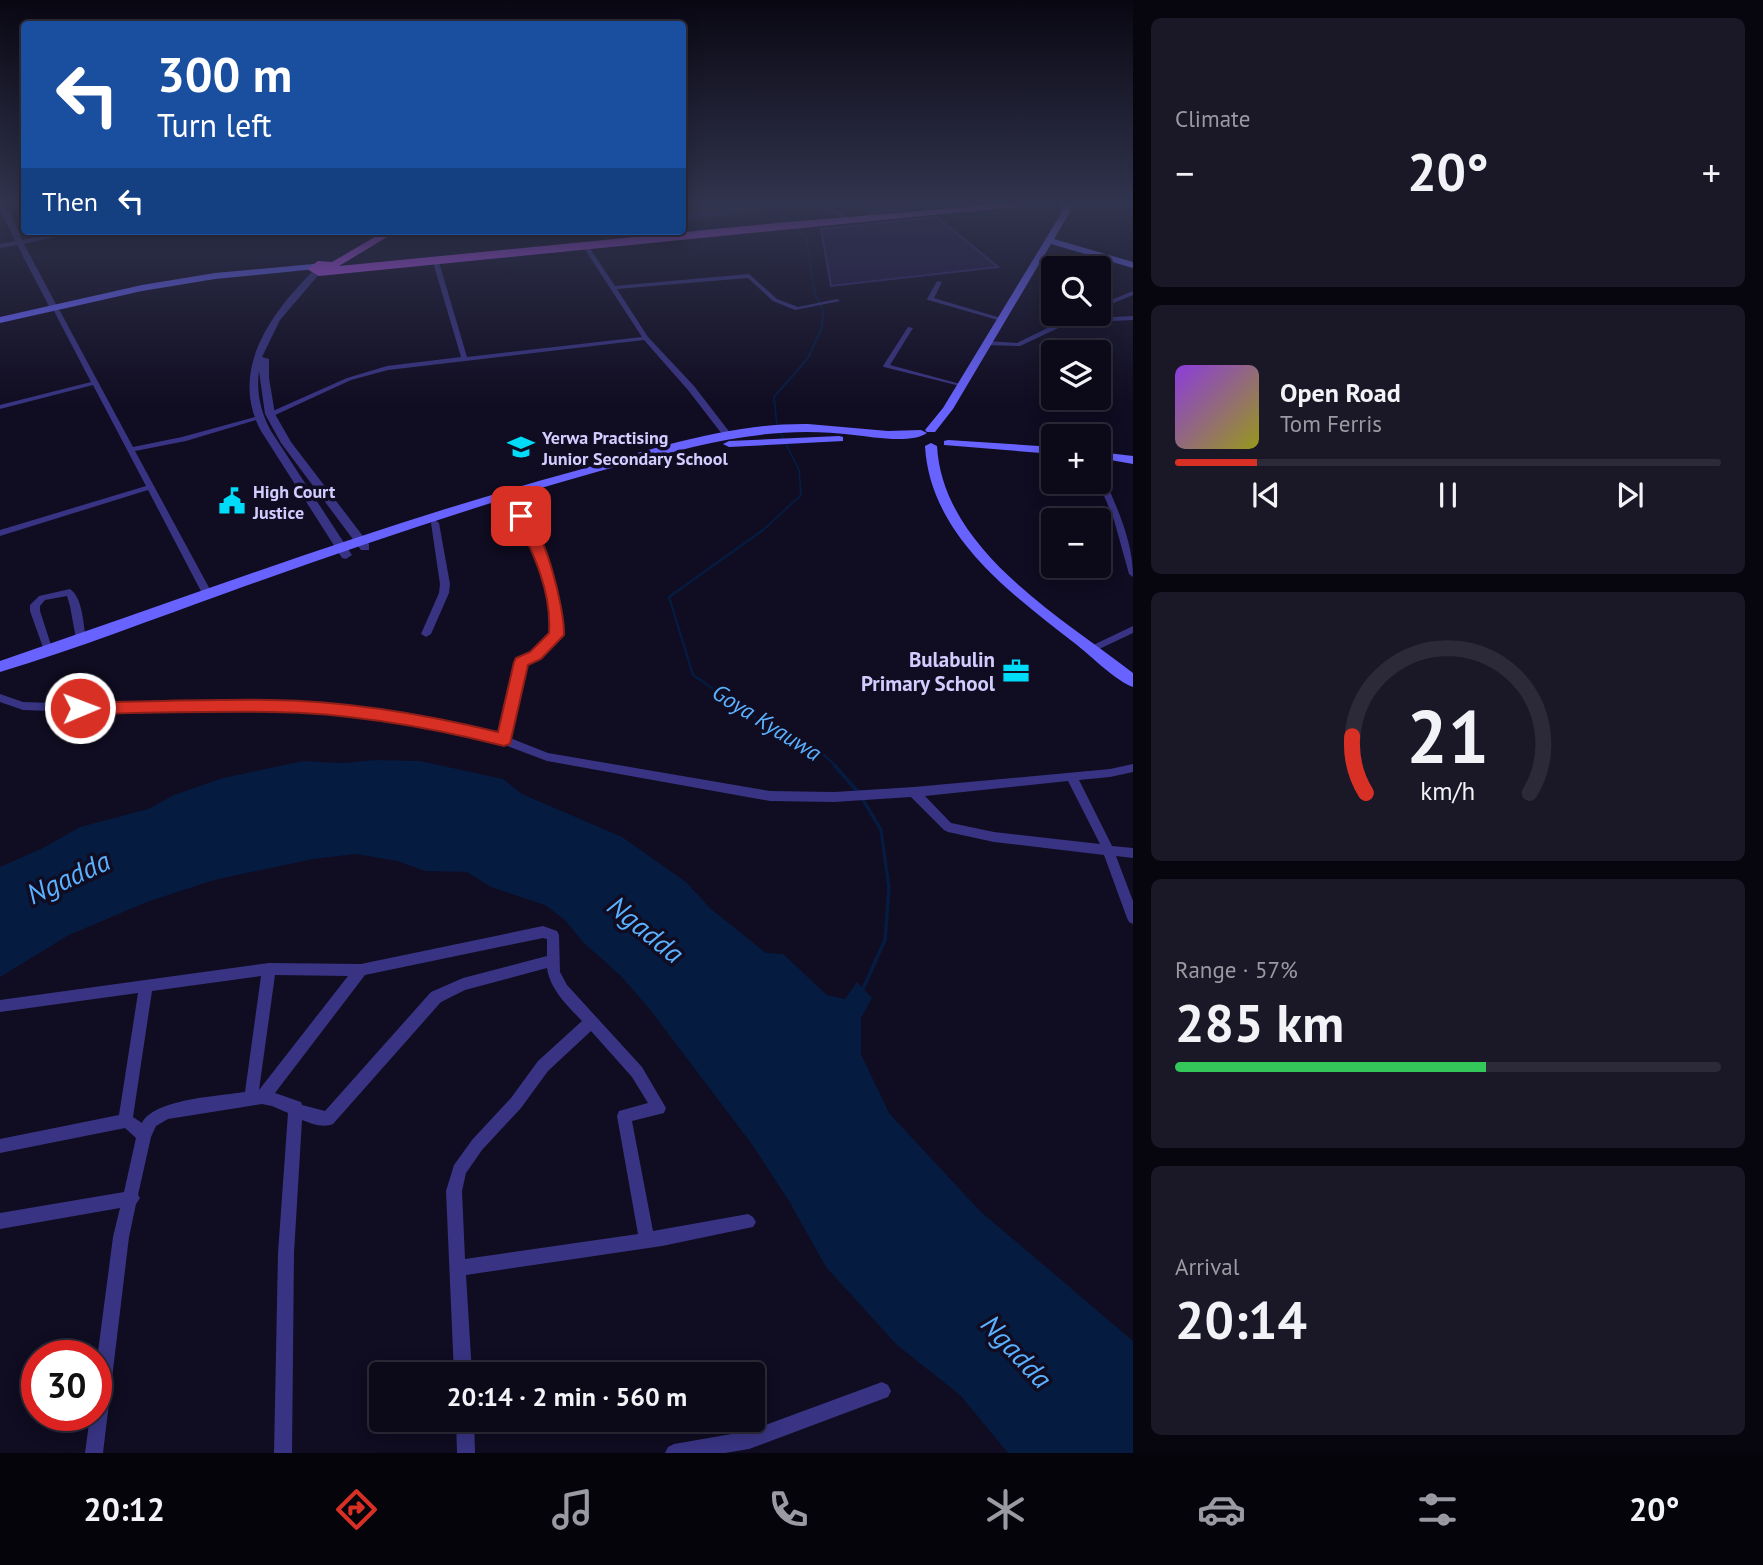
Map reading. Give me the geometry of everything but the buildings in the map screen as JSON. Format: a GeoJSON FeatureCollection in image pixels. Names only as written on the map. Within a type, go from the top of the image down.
{"type":"FeatureCollection","features":[{"type":"Feature","properties":{"kind":"main road"},"geometry":{"type":"LineString","coordinates":[[0,321],[164,287],[300,271]]}},
{"type":"Feature","properties":{"kind":"main road"},"geometry":{"type":"LineString","coordinates":[[1029,271],[948,409],[936,439],[932,464],[949,509],[980,556],[1017,591],[1133,681]]}},
{"type":"Feature","properties":{"kind":"main road"},"geometry":{"type":"LineString","coordinates":[[0,675],[213,603],[429,518],[564,478],[728,436],[810,434],[936,439],[1041,450]]}},
{"type":"Feature","properties":{"kind":"main road"},"geometry":{"type":"LineString","coordinates":[[363,545],[512,500],[711,446],[766,435]]}},
{"type":"Feature","properties":{"kind":"main road"},"geometry":{"type":"LineString","coordinates":[[1111,457],[1133,460]]}},
{"type":"Feature","properties":{"kind":"main road"},"geometry":{"type":"LineString","coordinates":[[0,667],[208,595],[344,552]]}},
{"type":"Feature","properties":{"kind":"street"},"geometry":{"type":"LineString","coordinates":[[34,271],[208,595]]}},
{"type":"Feature","properties":{"kind":"street"},"geometry":{"type":"LineString","coordinates":[[321,271],[286,303],[265,335],[254,375],[259,418],[344,552]]}},
{"type":"Feature","properties":{"kind":"street"},"geometry":{"type":"LineString","coordinates":[[322,271],[299,297],[277,330],[264,361],[270,414],[286,443],[363,545]]}},
{"type":"Feature","properties":{"kind":"street"},"geometry":{"type":"LineString","coordinates":[[438,271],[465,360]]}},
{"type":"Feature","properties":{"kind":"street"},"geometry":{"type":"LineString","coordinates":[[602,271],[646,338],[691,388],[728,436]]}},
{"type":"Feature","properties":{"kind":"street"},"geometry":{"type":"LineString","coordinates":[[613,288],[750,276],[775,300],[797,309],[834,302]]}},
{"type":"Feature","properties":{"kind":"street"},"geometry":{"type":"LineString","coordinates":[[939,282],[930,299],[1001,319]]}},
{"type":"Feature","properties":{"kind":"street"},"geometry":{"type":"LineString","coordinates":[[1111,302],[1133,293]]}},
{"type":"Feature","properties":{"kind":"street"},"geometry":{"type":"LineString","coordinates":[[1111,319],[1133,318]]}},
{"type":"Feature","properties":{"kind":"street"},"geometry":{"type":"LineString","coordinates":[[986,343],[1018,345],[1055,326]]}},
{"type":"Feature","properties":{"kind":"street"},"geometry":{"type":"LineString","coordinates":[[910,328],[886,366],[962,386]]}},
{"type":"Feature","properties":{"kind":"street"},"geometry":{"type":"LineString","coordinates":[[270,414],[360,375],[404,366],[646,338]]}},
{"type":"Feature","properties":{"kind":"street"},"geometry":{"type":"LineString","coordinates":[[0,407],[93,383]]}},
{"type":"Feature","properties":{"kind":"street"},"geometry":{"type":"LineString","coordinates":[[130,450],[259,418]]}},
{"type":"Feature","properties":{"kind":"street"},"geometry":{"type":"LineString","coordinates":[[0,533],[150,487]]}},
{"type":"Feature","properties":{"kind":"street"},"geometry":{"type":"LineString","coordinates":[[1107,494],[1120,527],[1133,574]]}},
{"type":"Feature","properties":{"kind":"street"},"geometry":{"type":"LineString","coordinates":[[504,740],[521,662],[535,656],[556,635],[557,618],[540,551],[512,500]]}},
{"type":"Feature","properties":{"kind":"street"},"geometry":{"type":"LineString","coordinates":[[426,635],[444,593],[445,584],[435,523]]}},
{"type":"Feature","properties":{"kind":"street"},"geometry":{"type":"LineString","coordinates":[[1120,527],[1133,528]]}},
{"type":"Feature","properties":{"kind":"street"},"geometry":{"type":"LineString","coordinates":[[48,650],[35,605],[42,598],[55,593],[70,592],[73,596],[81,639]]}},
{"type":"Feature","properties":{"kind":"street"},"geometry":{"type":"LineString","coordinates":[[1091,649],[1133,629]]}},
{"type":"Feature","properties":{"kind":"street"},"geometry":{"type":"LineString","coordinates":[[0,698],[23,706],[80,708],[273,706],[321,709],[440,724],[504,740],[547,757],[770,796],[834,797],[914,792],[1133,768]]}},
{"type":"Feature","properties":{"kind":"street"},"geometry":{"type":"LineString","coordinates":[[1071,776],[1108,849],[1133,918]]}},
{"type":"Feature","properties":{"kind":"street"},"geometry":{"type":"LineString","coordinates":[[914,792],[948,827],[993,837],[1133,853]]}},
{"type":"Feature","properties":{"kind":"street"},"geometry":{"type":"LineString","coordinates":[[0,1006],[269,969],[361,970],[542,932],[553,934],[554,973],[562,989],[637,1072],[659,1108],[624,1116],[647,1240]]}},
{"type":"Feature","properties":{"kind":"street"},"geometry":{"type":"LineString","coordinates":[[94,1453],[121,1237],[144,1136],[151,1121],[166,1112],[258,1097],[296,1107],[314,1119],[328,1119],[436,998],[450,989],[553,961]]}},
{"type":"Feature","properties":{"kind":"street"},"geometry":{"type":"LineString","coordinates":[[258,1097],[269,969]]}},
{"type":"Feature","properties":{"kind":"street"},"geometry":{"type":"LineString","coordinates":[[258,1097],[361,970]]}},
{"type":"Feature","properties":{"kind":"street"},"geometry":{"type":"LineString","coordinates":[[125,1121],[146,985]]}},
{"type":"Feature","properties":{"kind":"street"},"geometry":{"type":"LineString","coordinates":[[463,1362],[454,1191],[459,1170],[516,1103],[542,1066],[591,1021]]}},
{"type":"Feature","properties":{"kind":"street"},"geometry":{"type":"LineString","coordinates":[[283,1453],[286,1253],[296,1107]]}},
{"type":"Feature","properties":{"kind":"street"},"geometry":{"type":"LineString","coordinates":[[0,1146],[125,1121],[144,1136]]}},
{"type":"Feature","properties":{"kind":"street"},"geometry":{"type":"LineString","coordinates":[[0,1221],[132,1198]]}},
{"type":"Feature","properties":{"kind":"street"},"geometry":{"type":"LineString","coordinates":[[459,1268],[748,1222]]}},
{"type":"Feature","properties":{"kind":"street"},"geometry":{"type":"LineString","coordinates":[[674,1453],[749,1440],[882,1391]]}},
{"type":"Feature","properties":{"kind":"street"},"geometry":{"type":"LineString","coordinates":[[465,1432],[466,1453]]}},
{"type":"Feature","properties":{"kind":"water","name":"Ngadda"},"geometry":{"type":"Polygon","coordinates":[[[376,760],[420,761],[503,779],[522,794],[622,837],[686,882],[710,908],[766,953],[783,954],[827,995],[845,999],[857,982],[872,998],[861,1018],[861,1054],[889,1113],[980,1211],[1133,1341],[1133,1453],[1008,1453],[960,1395],[897,1345],[826,1267],[789,1201],[751,1143],[622,977],[583,942],[565,920],[545,905],[491,887],[467,872],[425,871],[397,861],[356,854],[313,859],[214,880],[147,902],[69,935],[0,977],[0,867],[45,847],[80,827],[148,809],[174,795],[223,778],[303,761],[343,763],[376,760]]]}},
{"type":"Feature","properties":{"kind":"waterway","name":"Goya Kyauwa"},"geometry":{"type":"LineString","coordinates":[[777,426],[774,397],[808,358],[822,327],[823,310],[815,294],[811,271]]}},
{"type":"Feature","properties":{"kind":"waterway","name":"Goya Kyauwa"},"geometry":{"type":"LineString","coordinates":[[761,532],[801,495],[799,470],[780,432]]}},
{"type":"Feature","properties":{"kind":"waterway","name":"Goya Kyauwa"},"geometry":{"type":"LineString","coordinates":[[763,530],[669,597],[693,675],[759,720],[812,744],[837,767]]}},
{"type":"Feature","properties":{"kind":"waterway","name":"Goya Kyauwa"},"geometry":{"type":"LineString","coordinates":[[835,766],[859,793]]}},
{"type":"Feature","properties":{"kind":"waterway","name":"Goya Kyauwa"},"geometry":{"type":"LineString","coordinates":[[862,798],[881,830],[889,888],[885,940],[862,991]]}},
{"type":"Feature","properties":{"kind":"place","name":"Yerwa Practising Junior Secondary School"},"geometry":{"type":"Point","coordinates":[521,447]}},
{"type":"Feature","properties":{"kind":"place","name":"High Court Justice"},"geometry":{"type":"Point","coordinates":[232,501]}},
{"type":"Feature","properties":{"kind":"place","name":"Bulabulin Primary School"},"geometry":{"type":"Point","coordinates":[1016,671]}},
{"type":"Feature","properties":{"kind":"route"},"geometry":{"type":"LineString","coordinates":[[80,708],[273,706],[321,709],[440,724],[504,740],[521,662],[535,656],[556,635],[557,618],[540,551],[521,516]]}}]}
